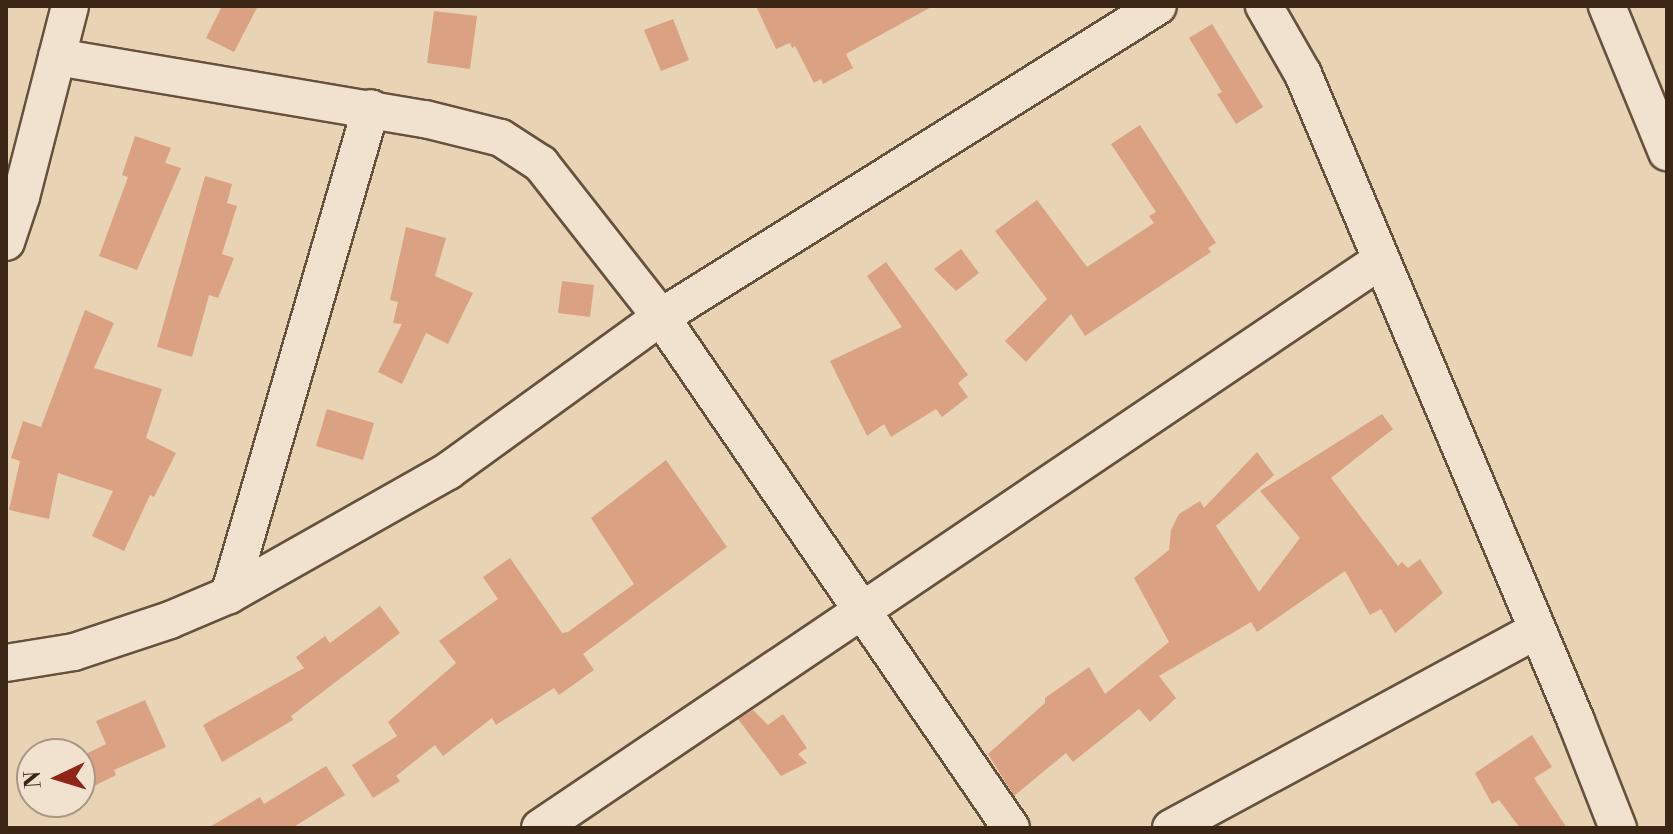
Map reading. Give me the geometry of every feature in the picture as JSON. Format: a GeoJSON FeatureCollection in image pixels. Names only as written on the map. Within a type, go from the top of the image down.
{"type":"FeatureCollection","features":[{"type":"Feature","properties":{"kind":"street"},"geometry":{"type":"LineString","coordinates":[[6,242],[70,6]]}},
{"type":"Feature","properties":{"kind":"street"},"geometry":{"type":"LineString","coordinates":[[6,663],[74,652],[170,620],[229,595],[448,471],[661,317],[1158,6]]}},
{"type":"Feature","properties":{"kind":"street"},"geometry":{"type":"LineString","coordinates":[[1264,6],[1303,74],[1618,828]]}},
{"type":"Feature","properties":{"kind":"street"},"geometry":{"type":"LineString","coordinates":[[1600,9],[1667,152]]}},
{"type":"Feature","properties":{"kind":"street"},"geometry":{"type":"LineString","coordinates":[[57,57],[371,108],[501,138],[519,147],[550,175],[661,317],[1011,828]]}},
{"type":"Feature","properties":{"kind":"street"},"geometry":{"type":"LineString","coordinates":[[229,595],[371,108]]}},
{"type":"Feature","properties":{"kind":"street"},"geometry":{"type":"LineString","coordinates":[[540,828],[1381,260]]}},
{"type":"Feature","properties":{"kind":"street"},"geometry":{"type":"LineString","coordinates":[[1171,828],[1537,630]]}},
{"type":"Feature","properties":{"kind":"building"},"geometry":{"type":"Polygon","coordinates":[[[222,6],[258,6],[234,52],[206,38],[222,6]]]}},
{"type":"Feature","properties":{"kind":"building"},"geometry":{"type":"Polygon","coordinates":[[[756,6],[933,6],[846,54],[853,68],[823,84],[821,79],[814,83],[795,46],[792,48],[790,43],[776,49],[756,6]]]}},
{"type":"Feature","properties":{"kind":"building"},"geometry":{"type":"Polygon","coordinates":[[[434,11],[477,16],[470,69],[427,63],[434,11]]]}},
{"type":"Feature","properties":{"kind":"building"},"geometry":{"type":"Polygon","coordinates":[[[673,19],[689,60],[661,71],[644,30],[673,19]]]}},
{"type":"Feature","properties":{"kind":"building"},"geometry":{"type":"Polygon","coordinates":[[[1212,24],[1263,107],[1236,124],[1217,94],[1222,92],[1189,38],[1212,24]]]}},
{"type":"Feature","properties":{"kind":"building"},"geometry":{"type":"Polygon","coordinates":[[[1140,125],[1216,243],[1208,248],[1211,252],[1085,336],[1071,314],[1026,362],[1005,341],[1047,299],[995,231],[1037,200],[1087,267],[1154,223],[1149,216],[1156,212],[1111,144],[1140,125]]]}},
{"type":"Feature","properties":{"kind":"building"},"geometry":{"type":"Polygon","coordinates":[[[135,136],[171,148],[165,163],[181,168],[137,270],[99,256],[128,177],[122,175],[135,136]]]}},
{"type":"Feature","properties":{"kind":"building"},"geometry":{"type":"Polygon","coordinates":[[[205,176],[232,184],[227,203],[237,206],[222,254],[234,258],[218,298],[209,295],[192,357],[157,347],[205,176]]]}},
{"type":"Feature","properties":{"kind":"building"},"geometry":{"type":"Polygon","coordinates":[[[406,227],[446,238],[435,276],[473,293],[448,344],[426,333],[402,384],[378,372],[402,324],[393,323],[398,302],[390,300],[406,227]]]}},
{"type":"Feature","properties":{"kind":"building"},"geometry":{"type":"Polygon","coordinates":[[[961,249],[979,273],[956,291],[934,269],[961,249]]]}},
{"type":"Feature","properties":{"kind":"building"},"geometry":{"type":"Polygon","coordinates":[[[886,262],[968,375],[958,383],[968,397],[942,417],[936,409],[891,437],[884,424],[867,436],[830,361],[902,327],[867,276],[886,262]]]}},
{"type":"Feature","properties":{"kind":"building"},"geometry":{"type":"Polygon","coordinates":[[[562,281],[594,285],[590,317],[558,313],[562,281]]]}},
{"type":"Feature","properties":{"kind":"building"},"geometry":{"type":"Polygon","coordinates":[[[85,310],[114,323],[94,368],[162,389],[146,438],[176,453],[154,497],[150,495],[124,551],[92,536],[113,491],[58,473],[49,519],[9,510],[20,461],[11,458],[23,421],[41,427],[85,310]]]}},
{"type":"Feature","properties":{"kind":"building"},"geometry":{"type":"Polygon","coordinates":[[[327,409],[374,423],[363,460],[316,446],[327,409]]]}},
{"type":"Feature","properties":{"kind":"building"},"geometry":{"type":"Polygon","coordinates":[[[1382,414],[1393,429],[1331,478],[1398,566],[1402,562],[1408,568],[1420,559],[1443,593],[1395,633],[1381,609],[1370,615],[1345,571],[1257,632],[1251,622],[1159,676],[1176,698],[1150,722],[1139,709],[1073,762],[1066,753],[1014,796],[988,754],[1045,703],[1045,698],[1089,667],[1105,694],[1169,642],[1134,578],[1169,550],[1171,530],[1179,514],[1200,501],[1204,508],[1257,452],[1274,475],[1216,526],[1259,592],[1300,538],[1260,491],[1382,414]]]}},
{"type":"Feature","properties":{"kind":"building"},"geometry":{"type":"Polygon","coordinates":[[[666,460],[727,547],[583,654],[594,670],[559,695],[554,688],[496,725],[492,718],[443,756],[435,745],[396,776],[400,781],[373,798],[352,765],[397,736],[388,722],[456,663],[439,641],[498,599],[483,577],[510,558],[562,633],[568,632],[634,584],[591,518],[666,460]]]}},
{"type":"Feature","properties":{"kind":"building"},"geometry":{"type":"Polygon","coordinates":[[[380,606],[400,633],[291,716],[293,720],[222,762],[203,725],[304,668],[296,657],[325,636],[330,643],[380,606]]]}},
{"type":"Feature","properties":{"kind":"building"},"geometry":{"type":"Polygon","coordinates":[[[145,700],[166,747],[114,770],[116,775],[96,785],[96,749],[106,744],[96,721],[145,700]]]}},
{"type":"Feature","properties":{"kind":"building"},"geometry":{"type":"Polygon","coordinates":[[[753,710],[768,725],[783,714],[807,748],[798,754],[807,763],[781,776],[738,719],[753,710]]]}},
{"type":"Feature","properties":{"kind":"building"},"geometry":{"type":"Polygon","coordinates":[[[1532,735],[1552,767],[1534,778],[1567,828],[1520,828],[1499,800],[1492,804],[1475,773],[1532,735]]]}},
{"type":"Feature","properties":{"kind":"building"},"geometry":{"type":"Polygon","coordinates":[[[326,766],[345,795],[292,828],[208,828],[260,797],[264,804],[326,766]]]}}]}
